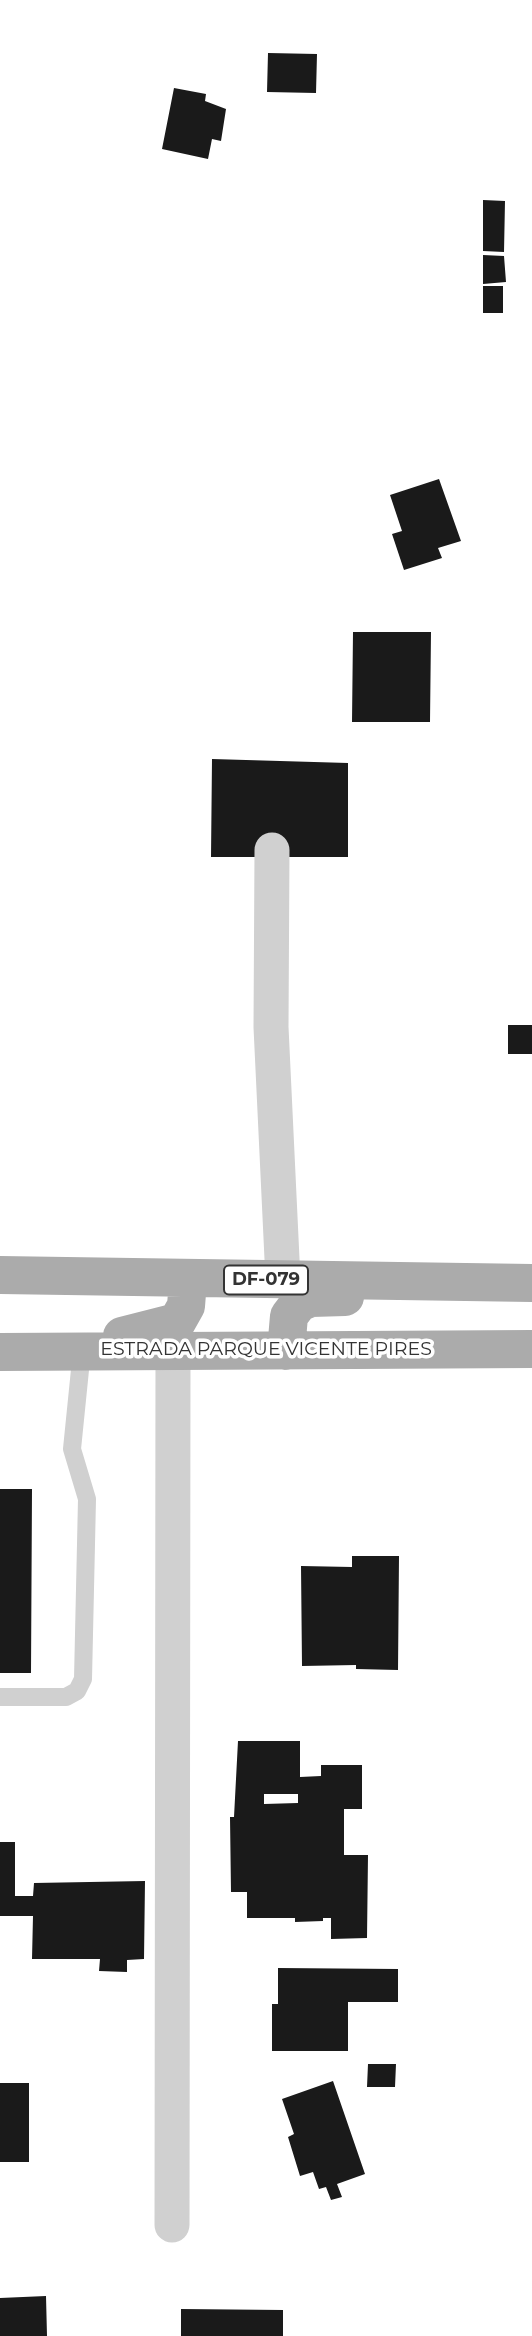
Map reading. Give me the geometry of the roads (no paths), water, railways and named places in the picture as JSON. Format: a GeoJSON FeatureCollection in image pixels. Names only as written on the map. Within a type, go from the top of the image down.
{"type":"FeatureCollection","features":[{"type":"Feature","properties":{"kind":"main road","name":"DF-079"},"geometry":{"type":"LineString","coordinates":[[0,1275],[188,1280],[532,1283]]}},
{"type":"Feature","properties":{"kind":"main road"},"geometry":{"type":"LineString","coordinates":[[74,1350],[81,1342],[158,1329],[177,1322],[186,1306],[188,1280]]}},
{"type":"Feature","properties":{"kind":"main road"},"geometry":{"type":"LineString","coordinates":[[286,1351],[289,1316],[299,1303],[311,1298],[357,1296],[378,1282]]}},
{"type":"Feature","properties":{"kind":"main road","name":"ESTRADA PARQUE VICENTE PIRES"},"geometry":{"type":"LineString","coordinates":[[0,1352],[532,1349]]}},
{"type":"Feature","properties":{"kind":"street"},"geometry":{"type":"LineString","coordinates":[[272,850],[271,1027],[283,1280]]}},
{"type":"Feature","properties":{"kind":"street"},"geometry":{"type":"LineString","coordinates":[[172,2225],[173,1350]]}},
{"type":"Feature","properties":{"kind":"lane"},"geometry":{"type":"LineString","coordinates":[[0,1697],[66,1697],[77,1691],[83,1679],[87,1499],[72,1449],[74,1350]]}}]}
